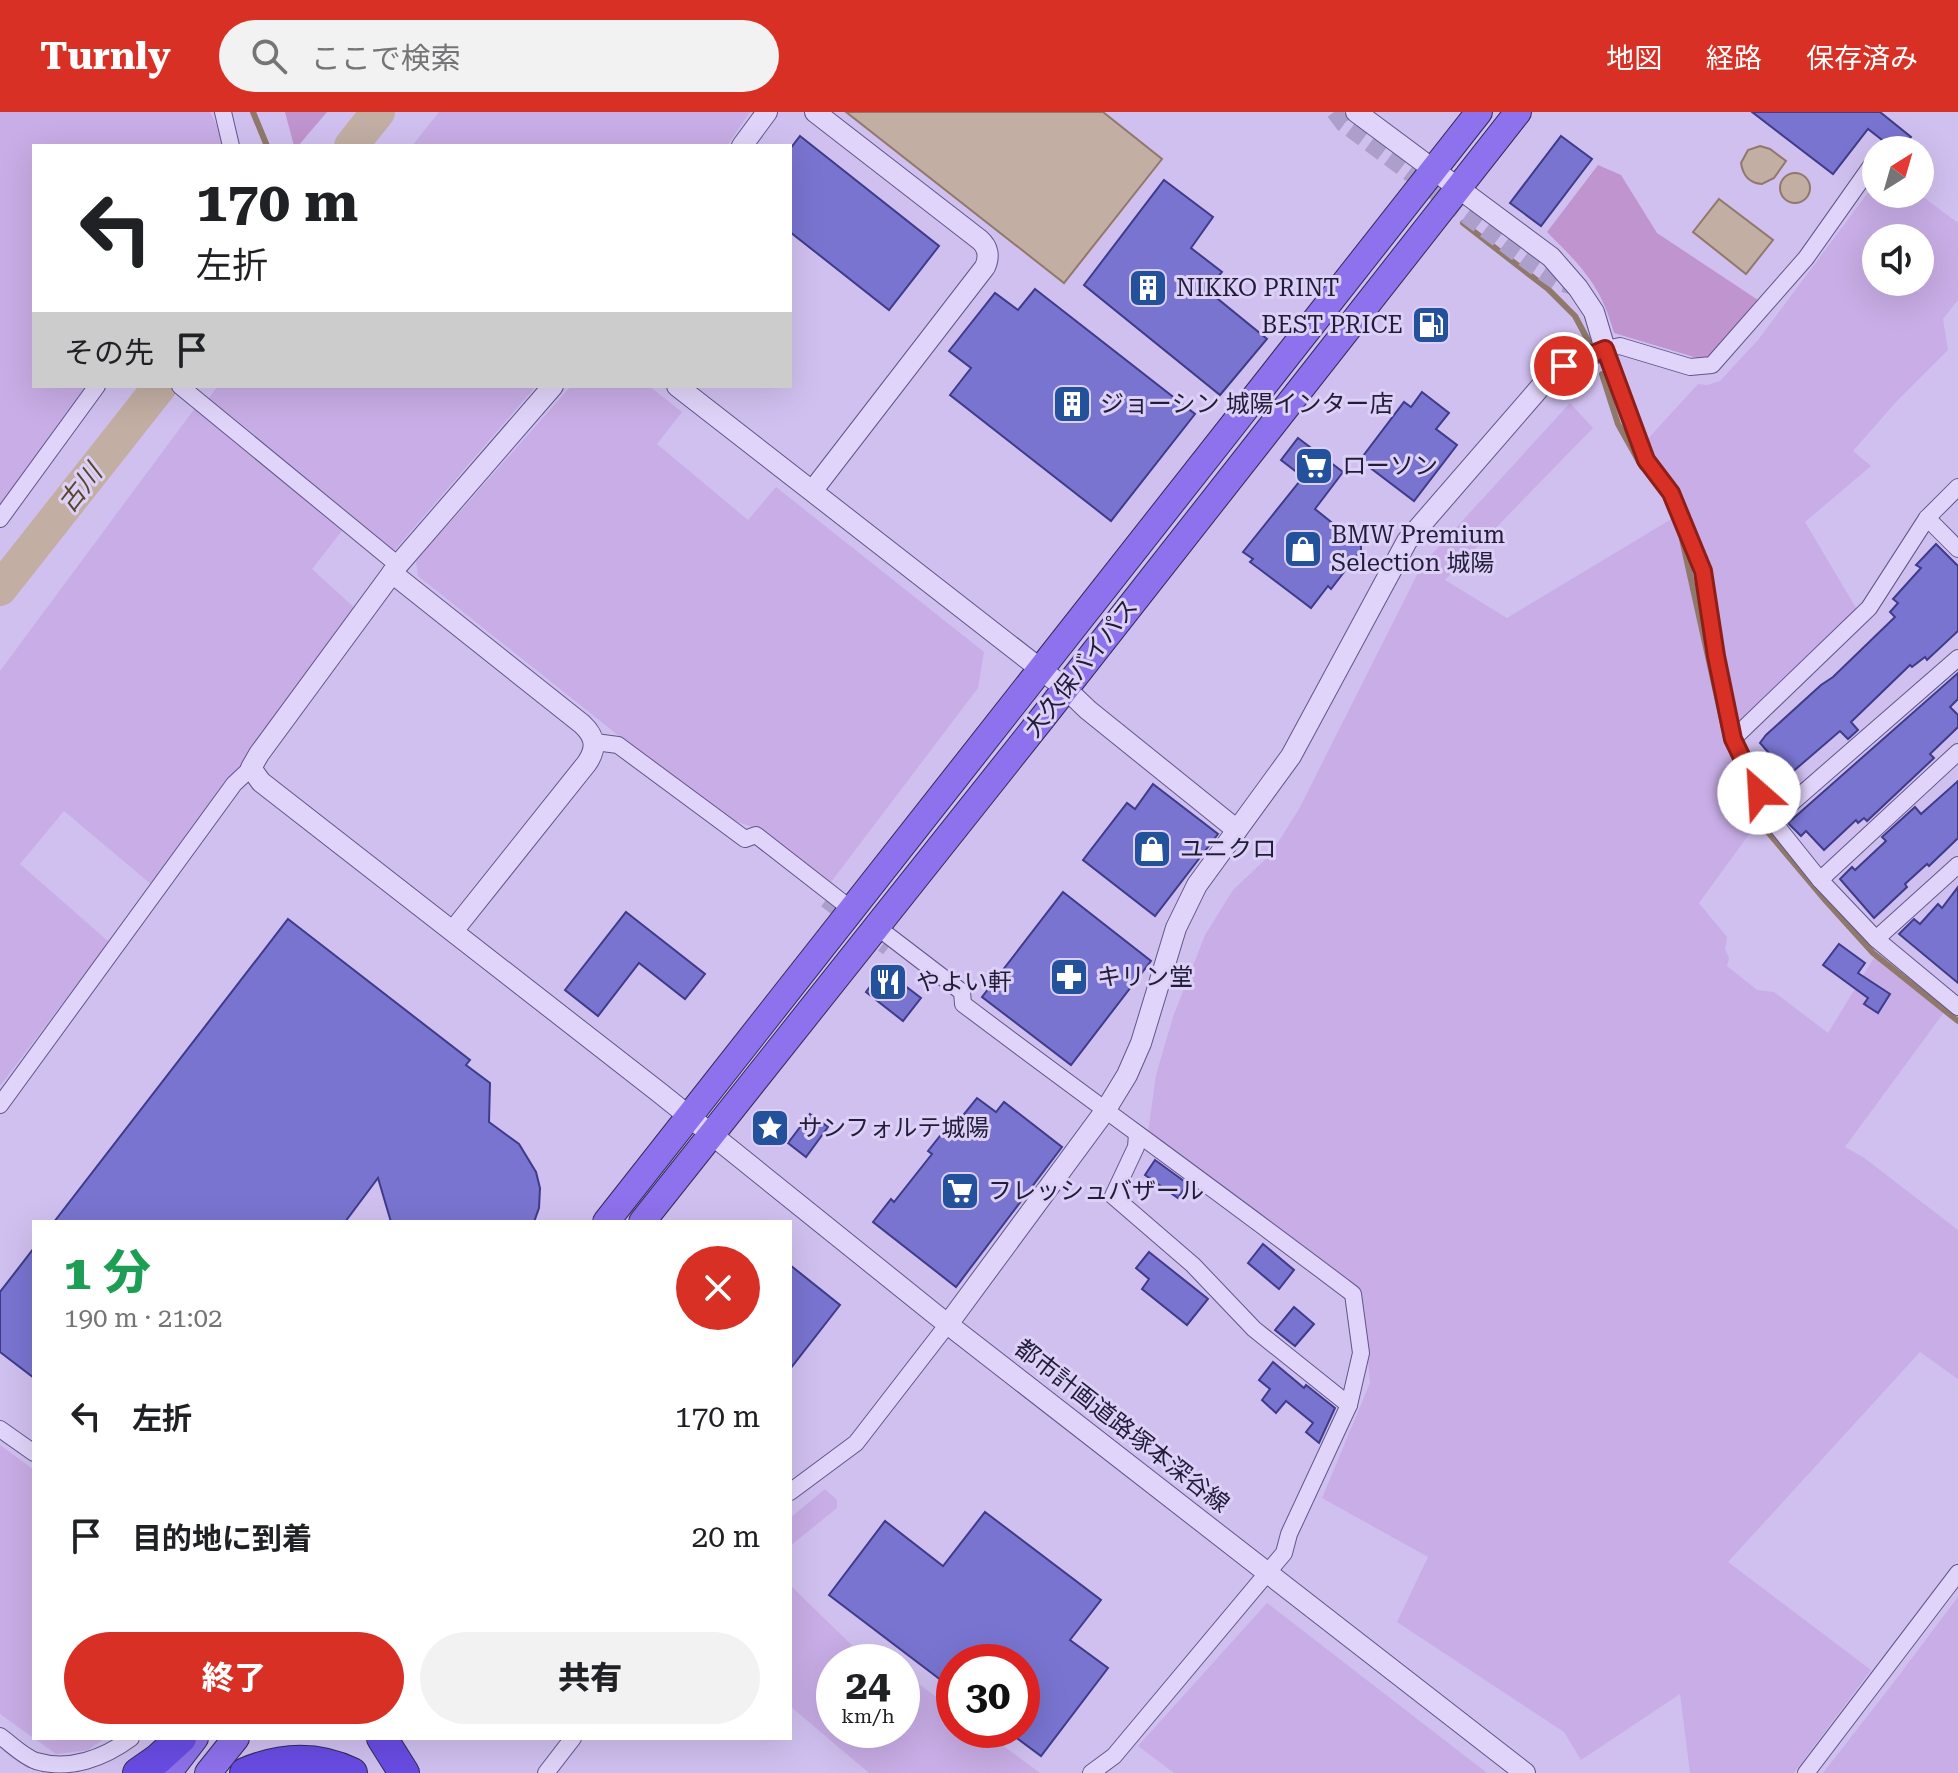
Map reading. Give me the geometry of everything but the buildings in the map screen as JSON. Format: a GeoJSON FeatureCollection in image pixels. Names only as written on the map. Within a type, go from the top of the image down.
{"type":"FeatureCollection","features":[{"type":"Feature","properties":{"kind":"highway","name":"大久保バイパス"},"geometry":{"type":"LineString","coordinates":[[608,1220],[1479,112]]}},
{"type":"Feature","properties":{"kind":"highway","name":"大久保バイパス"},"geometry":{"type":"LineString","coordinates":[[644,1220],[710,1135],[883,938],[1066,689],[1518,112]]}},
{"type":"Feature","properties":{"kind":"highway"},"geometry":{"type":"LineString","coordinates":[[138,1773],[179,1740]]}},
{"type":"Feature","properties":{"kind":"highway"},"geometry":{"type":"LineString","coordinates":[[168,1773],[193,1740]]}},
{"type":"Feature","properties":{"kind":"highway"},"geometry":{"type":"LineString","coordinates":[[208,1773],[234,1740]]}},
{"type":"Feature","properties":{"kind":"highway"},"geometry":{"type":"LineString","coordinates":[[383,1740],[404,1773]]}},
{"type":"Feature","properties":{"kind":"highway"},"geometry":{"type":"LineString","coordinates":[[245,1773],[299,1760],[319,1762],[352,1773]]}},
{"type":"Feature","properties":{"kind":"street"},"geometry":{"type":"LineString","coordinates":[[223,112],[231,144]]}},
{"type":"Feature","properties":{"kind":"street"},"geometry":{"type":"LineString","coordinates":[[743,144],[767,112]]}},
{"type":"Feature","properties":{"kind":"street"},"geometry":{"type":"LineString","coordinates":[[813,490],[985,267],[988,255],[985,244],[815,112]]}},
{"type":"Feature","properties":{"kind":"street"},"geometry":{"type":"LineString","coordinates":[[1356,112],[1551,257],[1578,288],[1594,312],[1646,460],[1671,493],[1703,571],[1733,739],[1772,820],[1820,880],[1876,939],[1957,1003]]}},
{"type":"Feature","properties":{"kind":"street"},"geometry":{"type":"LineString","coordinates":[[792,1491],[856,1443],[1105,1111],[1127,1075],[1141,1043],[1176,928],[1197,885],[1291,756],[1407,541],[1550,376],[1564,366],[1620,346],[1690,367],[1712,365],[1806,258],[1862,179]]}},
{"type":"Feature","properties":{"kind":"street"},"geometry":{"type":"LineString","coordinates":[[0,519],[96,388]]}},
{"type":"Feature","properties":{"kind":"street"},"geometry":{"type":"LineString","coordinates":[[183,388],[591,732],[595,742],[587,763],[453,931]]}},
{"type":"Feature","properties":{"kind":"street"},"geometry":{"type":"LineString","coordinates":[[0,1105],[395,569],[551,388]]}},
{"type":"Feature","properties":{"kind":"street"},"geometry":{"type":"LineString","coordinates":[[680,388],[1066,689],[1237,830]]}},
{"type":"Feature","properties":{"kind":"street"},"geometry":{"type":"LineString","coordinates":[[1733,739],[1869,608],[1927,518],[1958,487]]}},
{"type":"Feature","properties":{"kind":"street"},"geometry":{"type":"LineString","coordinates":[[1927,518],[1958,549]]}},
{"type":"Feature","properties":{"kind":"street"},"geometry":{"type":"LineString","coordinates":[[1772,820],[1958,658]]}},
{"type":"Feature","properties":{"kind":"street"},"geometry":{"type":"LineString","coordinates":[[595,742],[618,745],[826,900]]}},
{"type":"Feature","properties":{"kind":"street"},"geometry":{"type":"LineString","coordinates":[[1820,880],[1958,752]]}},
{"type":"Feature","properties":{"kind":"street","name":"都市計画道路塚本深谷線"},"geometry":{"type":"LineString","coordinates":[[251,768],[261,782],[948,1324],[1525,1773]]}},
{"type":"Feature","properties":{"kind":"street"},"geometry":{"type":"LineString","coordinates":[[745,839],[756,835],[851,909]]}},
{"type":"Feature","properties":{"kind":"street"},"geometry":{"type":"LineString","coordinates":[[1876,939],[1958,865]]}},
{"type":"Feature","properties":{"kind":"street"},"geometry":{"type":"LineString","coordinates":[[883,938],[962,992],[963,1004]]}},
{"type":"Feature","properties":{"kind":"street"},"geometry":{"type":"LineString","coordinates":[[883,938],[963,1004],[1105,1111],[1203,1179],[1353,1294],[1361,1353],[1349,1405],[1289,1534],[1280,1561],[1267,1572],[1114,1756],[1091,1773]]}},
{"type":"Feature","properties":{"kind":"street"},"geometry":{"type":"LineString","coordinates":[[1137,1134],[1136,1147],[1113,1196],[1193,1265],[1254,1329],[1349,1405]]}},
{"type":"Feature","properties":{"kind":"street"},"geometry":{"type":"LineString","coordinates":[[0,1429],[32,1452]]}},
{"type":"Feature","properties":{"kind":"street"},"geometry":{"type":"LineString","coordinates":[[1806,1773],[1958,1573]]}},
{"type":"Feature","properties":{"kind":"street"},"geometry":{"type":"LineString","coordinates":[[0,1736],[34,1760],[60,1764],[91,1761],[128,1740]]}},
{"type":"Feature","properties":{"kind":"street"},"geometry":{"type":"LineString","coordinates":[[546,1773],[571,1740]]}},
{"type":"Feature","properties":{"kind":"shaded area"},"geometry":{"type":"Polygon","coordinates":[[[0,112],[210,112],[222,144],[32,144],[32,388],[85,388],[0,510],[0,112]]]}},
{"type":"Feature","properties":{"kind":"shaded area"},"geometry":{"type":"Polygon","coordinates":[[[285,112],[327,112],[300,144],[293,144],[285,112]]]}},
{"type":"Feature","properties":{"kind":"shaded area"},"geometry":{"type":"Polygon","coordinates":[[[439,112],[750,112],[728,144],[414,144],[439,112]]]}},
{"type":"Feature","properties":{"kind":"shaded area"},"geometry":{"type":"Polygon","coordinates":[[[846,112],[1103,112],[1162,159],[1064,283],[846,112]]]}},
{"type":"Feature","properties":{"kind":"shaded area"},"geometry":{"type":"Polygon","coordinates":[[[1760,146],[1786,161],[1774,178],[1762,184],[1747,178],[1741,163],[1748,150],[1760,146]]]}},
{"type":"Feature","properties":{"kind":"shaded area"},"geometry":{"type":"Polygon","coordinates":[[[1598,165],[1621,175],[1657,233],[1761,302],[1721,351],[1704,360],[1614,333],[1596,289],[1570,255],[1547,232],[1598,165]]]}},
{"type":"Feature","properties":{"kind":"shaded area"},"geometry":{"type":"Polygon","coordinates":[[[1795,173],[1806,177],[1810,188],[1806,199],[1795,203],[1784,199],[1780,188],[1784,177],[1795,173]]]}},
{"type":"Feature","properties":{"kind":"shaded area"},"geometry":{"type":"Polygon","coordinates":[[[1719,199],[1773,240],[1746,274],[1693,232],[1719,199]]]}},
{"type":"Feature","properties":{"kind":"shaded area"},"geometry":{"type":"Polygon","coordinates":[[[1862,201],[1862,208],[1934,208],[1934,205],[1958,223],[1958,300],[1943,319],[1948,350],[1853,451],[1871,466],[1805,522],[1859,613],[1723,741],[1758,822],[1699,903],[1727,937],[1727,966],[1757,990],[1774,992],[1828,1033],[1875,956],[1945,1011],[1845,1147],[1863,1157],[1958,1230],[1958,1379],[1920,1352],[1728,1562],[1871,1670],[1794,1773],[1690,1773],[1680,1694],[1581,1760],[1564,1732],[1397,1622],[1428,1557],[1322,1498],[1370,1383],[1364,1314],[1355,1289],[1148,1133],[1156,1075],[1173,1017],[1205,935],[1233,890],[1270,855],[1299,809],[1422,565],[1570,403],[1593,428],[1445,580],[1507,618],[1688,509],[1644,443],[1698,384],[1720,381],[1758,340],[1862,201]]]}},
{"type":"Feature","properties":{"kind":"shaded area"},"geometry":{"type":"Polygon","coordinates":[[[216,388],[534,388],[393,552],[208,399],[216,388]]]}},
{"type":"Feature","properties":{"kind":"shaded area"},"geometry":{"type":"Polygon","coordinates":[[[569,388],[652,388],[682,412],[657,444],[748,520],[776,487],[984,652],[978,688],[831,882],[750,826],[721,817],[418,576],[416,561],[569,388]]]}},
{"type":"Feature","properties":{"kind":"shaded area"},"geometry":{"type":"Polygon","coordinates":[[[195,408],[345,527],[312,569],[358,611],[152,885],[64,811],[20,864],[109,942],[0,1086],[0,671],[195,408]]]}},
{"type":"Feature","properties":{"kind":"shaded area"},"geometry":{"type":"Polygon","coordinates":[[[0,1445],[32,1469],[32,1737],[0,1714],[0,1445]]]}},
{"type":"Feature","properties":{"kind":"shaded area"},"geometry":{"type":"Polygon","coordinates":[[[825,1489],[837,1500],[837,1508],[792,1544],[792,1516],[825,1489]]]}},
{"type":"Feature","properties":{"kind":"shaded area"},"geometry":{"type":"Polygon","coordinates":[[[792,1587],[851,1644],[816,1644],[816,1728],[792,1708],[792,1587]]]}},
{"type":"Feature","properties":{"kind":"shaded area"},"geometry":{"type":"Polygon","coordinates":[[[1958,1597],[1958,1773],[1823,1773],[1894,1682],[1958,1597]]]}},
{"type":"Feature","properties":{"kind":"shaded area"},"geometry":{"type":"Polygon","coordinates":[[[1267,1603],[1487,1773],[1174,1773],[1138,1746],[1267,1603]]]}},
{"type":"Feature","properties":{"kind":"shaded area"},"geometry":{"type":"Polygon","coordinates":[[[920,1685],[936,1697],[936,1748],[1006,1748],[1040,1773],[869,1773],[840,1748],[920,1748],[920,1685]]]}},
{"type":"Feature","properties":{"kind":"shaded area"},"geometry":{"type":"Polygon","coordinates":[[[36,1740],[102,1740],[88,1750],[56,1754],[36,1740]]]}},
{"type":"Feature","properties":{"kind":"waterway"},"geometry":{"type":"LineString","coordinates":[[253,112],[266,144]]}},
{"type":"Feature","properties":{"kind":"waterway","name":"古川"},"geometry":{"type":"LineString","coordinates":[[353,144],[378,112]]}},
{"type":"Feature","properties":{"kind":"waterway"},"geometry":{"type":"LineString","coordinates":[[1463,223],[1548,289],[1575,316],[1590,344]]}},
{"type":"Feature","properties":{"kind":"waterway"},"geometry":{"type":"LineString","coordinates":[[1602,374],[1618,424],[1642,467]]}},
{"type":"Feature","properties":{"kind":"waterway","name":"古川"},"geometry":{"type":"LineString","coordinates":[[0,589],[158,388]]}},
{"type":"Feature","properties":{"kind":"waterway"},"geometry":{"type":"LineString","coordinates":[[1682,539],[1727,742]]}},
{"type":"Feature","properties":{"kind":"waterway"},"geometry":{"type":"LineString","coordinates":[[1735,760],[1762,825],[1826,901],[1873,953],[1958,1021]]}},
{"type":"Feature","properties":{"kind":"tunnel"},"geometry":{"type":"LineString","coordinates":[[1334,112],[1343,124],[1536,268],[1558,283],[1578,288]]}},
{"type":"Feature","properties":{"kind":"tunnel"},"geometry":{"type":"LineString","coordinates":[[826,900],[888,948]]}},
{"type":"Feature","properties":{"kind":"place","name":"NIKKO PRINT"},"geometry":{"type":"Point","coordinates":[1148,288]}},
{"type":"Feature","properties":{"kind":"place","name":"BEST PRICE"},"geometry":{"type":"Point","coordinates":[1431,325]}},
{"type":"Feature","properties":{"kind":"place","name":"ジョーシン 城陽インター店"},"geometry":{"type":"Point","coordinates":[1072,404]}},
{"type":"Feature","properties":{"kind":"place","name":"ローソン"},"geometry":{"type":"Point","coordinates":[1314,466]}},
{"type":"Feature","properties":{"kind":"place","name":"BMW Premium Selection 城陽"},"geometry":{"type":"Point","coordinates":[1303,549]}},
{"type":"Feature","properties":{"kind":"place","name":"ユニクロ"},"geometry":{"type":"Point","coordinates":[1152,849]}},
{"type":"Feature","properties":{"kind":"place","name":"キリン堂"},"geometry":{"type":"Point","coordinates":[1069,977]}},
{"type":"Feature","properties":{"kind":"place","name":"やよい軒"},"geometry":{"type":"Point","coordinates":[888,982]}},
{"type":"Feature","properties":{"kind":"place","name":"サンフォルテ城陽"},"geometry":{"type":"Point","coordinates":[770,1128]}},
{"type":"Feature","properties":{"kind":"place","name":"フレッシュバザール"},"geometry":{"type":"Point","coordinates":[960,1191]}},
{"type":"Feature","properties":{"kind":"route"},"geometry":{"type":"LineString","coordinates":[[1564,366],[1605,349],[1646,460],[1671,493],[1703,571],[1733,739],[1759,793]]}}]}
